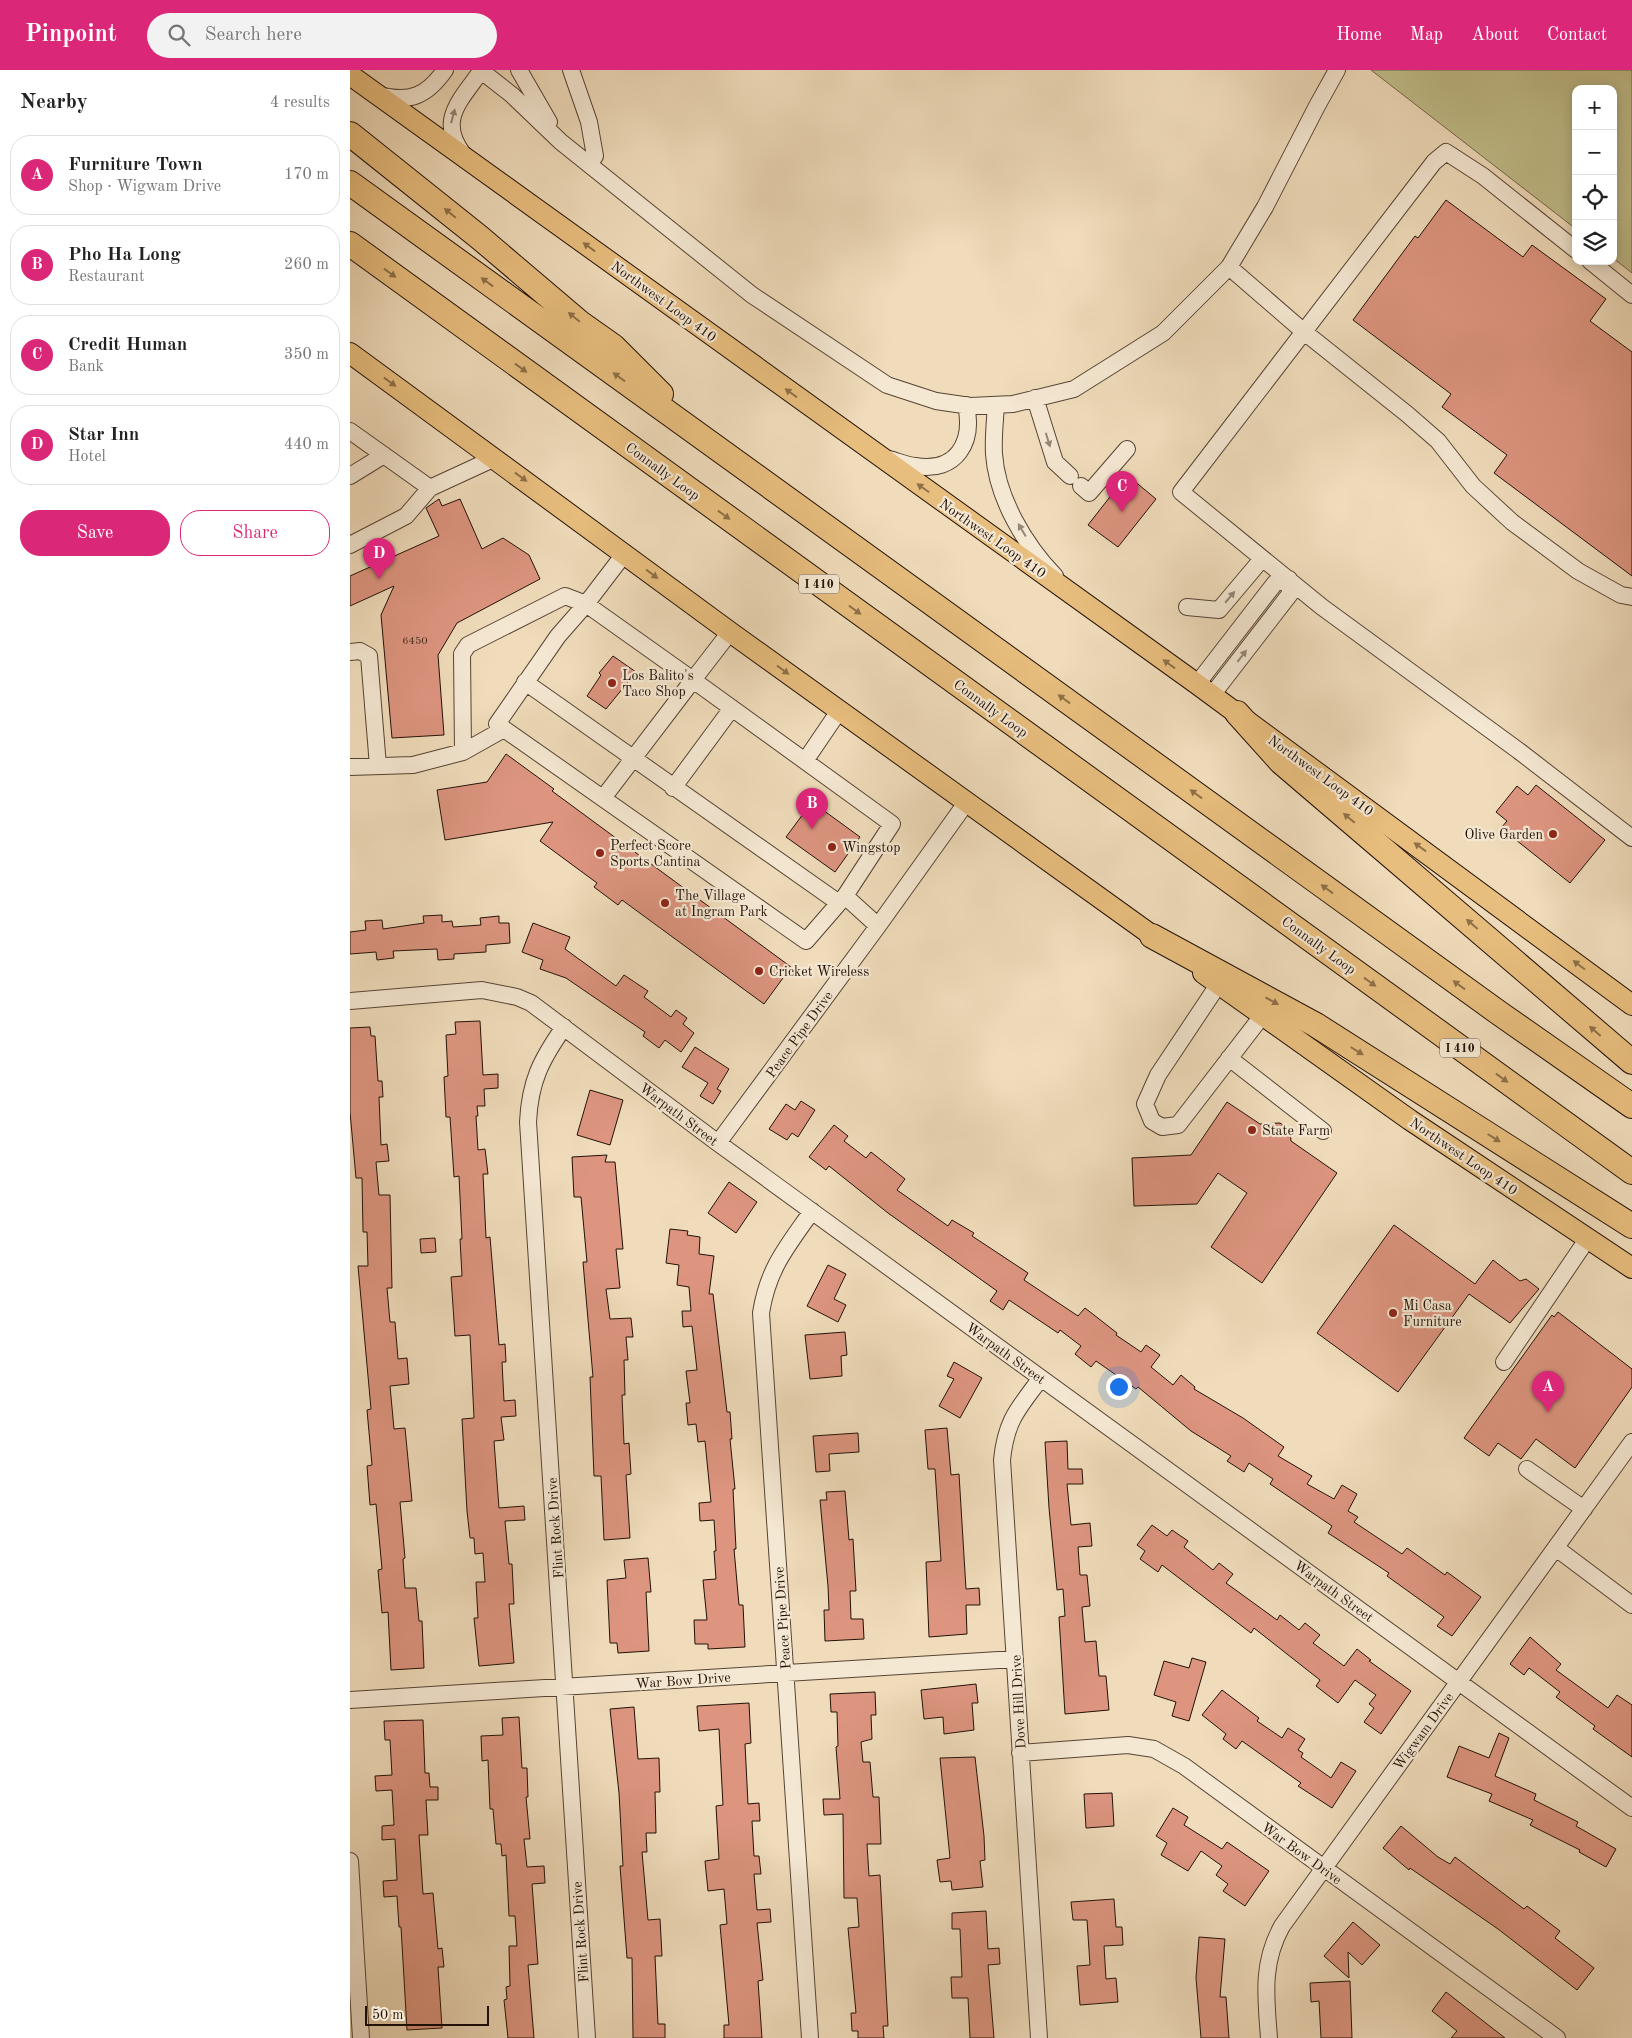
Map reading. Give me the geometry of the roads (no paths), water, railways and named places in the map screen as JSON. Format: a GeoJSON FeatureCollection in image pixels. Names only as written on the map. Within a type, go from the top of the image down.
{"type":"FeatureCollection","features":[{"type":"Feature","properties":{"kind":"highway"},"geometry":{"type":"LineString","coordinates":[[350,134],[472,231],[580,322],[613,346],[715,447]]}},
{"type":"Feature","properties":{"kind":"highway"},"geometry":{"type":"LineString","coordinates":[[350,183],[1491,1007],[1632,1106]]}},
{"type":"Feature","properties":{"kind":"highway","name":"Connally Loop"},"geometry":{"type":"LineString","coordinates":[[350,244],[1632,1172]]}},
{"type":"Feature","properties":{"kind":"highway"},"geometry":{"type":"LineString","coordinates":[[1237,713],[1281,762],[1632,1062]]}},
{"type":"Feature","properties":{"kind":"highway"},"geometry":{"type":"LineString","coordinates":[[1152,936],[1316,1025],[1632,1226]]}},
{"type":"Feature","properties":{"kind":"main road","name":"Northwest Loop 410"},"geometry":{"type":"LineString","coordinates":[[350,75],[1204,689],[1631,1004]]}},
{"type":"Feature","properties":{"kind":"main road","name":"Northwest Loop 410"},"geometry":{"type":"LineString","coordinates":[[350,353],[625,553],[730,632],[1262,1016],[1410,1120],[1632,1268]]}},
{"type":"Feature","properties":{"kind":"street"},"geometry":{"type":"LineString","coordinates":[[378,95],[399,98],[419,95],[434,86],[445,70]]}},
{"type":"Feature","properties":{"kind":"street"},"geometry":{"type":"LineString","coordinates":[[520,70],[561,142]]}},
{"type":"Feature","properties":{"kind":"street"},"geometry":{"type":"LineString","coordinates":[[571,70],[589,122],[595,156],[589,164]]}},
{"type":"Feature","properties":{"kind":"street"},"geometry":{"type":"LineString","coordinates":[[468,160],[452,134],[452,117],[455,107],[481,71],[512,95],[561,142],[752,295],[887,385],[936,401],[966,405],[996,405],[1074,390],[1163,333],[1229,267],[1266,207],[1316,106],[1337,70]]}},
{"type":"Feature","properties":{"kind":"street"},"geometry":{"type":"LineString","coordinates":[[1572,247],[1483,176],[1446,152],[1434,162],[1302,331],[1181,492],[1322,607],[1519,751],[1632,838]]}},
{"type":"Feature","properties":{"kind":"street"},"geometry":{"type":"LineString","coordinates":[[1595,265],[1632,295]]}},
{"type":"Feature","properties":{"kind":"street"},"geometry":{"type":"LineString","coordinates":[[1229,267],[1302,331],[1432,436],[1474,486],[1512,522],[1578,571],[1621,595],[1632,597]]}},
{"type":"Feature","properties":{"kind":"street"},"geometry":{"type":"LineString","coordinates":[[1035,398],[1055,462],[1089,493],[1127,449]]}},
{"type":"Feature","properties":{"kind":"street"},"geometry":{"type":"LineString","coordinates":[[879,456],[914,466],[933,465],[950,460],[963,448],[967,440],[969,429],[966,405]]}},
{"type":"Feature","properties":{"kind":"street"},"geometry":{"type":"LineString","coordinates":[[996,405],[994,455],[1008,506],[1040,558],[1074,595]]}},
{"type":"Feature","properties":{"kind":"street"},"geometry":{"type":"LineString","coordinates":[[350,431],[430,488]]}},
{"type":"Feature","properties":{"kind":"street"},"geometry":{"type":"LineString","coordinates":[[350,476],[384,455]]}},
{"type":"Feature","properties":{"kind":"street"},"geometry":{"type":"LineString","coordinates":[[350,545],[406,516],[430,488],[495,458]]}},
{"type":"Feature","properties":{"kind":"street"},"geometry":{"type":"LineString","coordinates":[[464,752],[462,654],[468,645],[565,596],[586,604],[892,824],[842,900],[806,941],[497,724],[558,636],[586,604],[625,553]]}},
{"type":"Feature","properties":{"kind":"street"},"geometry":{"type":"LineString","coordinates":[[1186,607],[1219,610],[1262,559]]}},
{"type":"Feature","properties":{"kind":"street"},"geometry":{"type":"LineString","coordinates":[[1204,689],[1290,594],[1289,579]]}},
{"type":"Feature","properties":{"kind":"street"},"geometry":{"type":"LineString","coordinates":[[603,798],[634,760],[730,632]]}},
{"type":"Feature","properties":{"kind":"street"},"geometry":{"type":"LineString","coordinates":[[350,652],[360,651],[370,656],[378,766]]}},
{"type":"Feature","properties":{"kind":"street"},"geometry":{"type":"LineString","coordinates":[[525,682],[673,788],[878,926]]}},
{"type":"Feature","properties":{"kind":"street"},"geometry":{"type":"LineString","coordinates":[[673,788],[732,708]]}},
{"type":"Feature","properties":{"kind":"street"},"geometry":{"type":"LineString","coordinates":[[805,761],[840,711]]}},
{"type":"Feature","properties":{"kind":"street"},"geometry":{"type":"LineString","coordinates":[[350,767],[413,765],[464,752],[504,728]]}},
{"type":"Feature","properties":{"kind":"street","name":"Peace Pipe Drive"},"geometry":{"type":"LineString","coordinates":[[718,1144],[966,803]]}},
{"type":"Feature","properties":{"kind":"street"},"geometry":{"type":"LineString","coordinates":[[1218,984],[1158,1075],[1146,1104],[1152,1121],[1162,1127],[1178,1125],[1262,1016]]}},
{"type":"Feature","properties":{"kind":"street","name":"Warpath Street"},"geometry":{"type":"LineString","coordinates":[[350,1001],[482,990],[517,997],[531,1003],[718,1144],[1632,1808]]}},
{"type":"Feature","properties":{"kind":"street","name":"Flint Rock Drive"},"geometry":{"type":"LineString","coordinates":[[564,1027],[545,1054],[535,1075],[529,1098],[528,1122],[587,2038]]}},
{"type":"Feature","properties":{"kind":"street"},"geometry":{"type":"LineString","coordinates":[[1229,1058],[1324,1132]]}},
{"type":"Feature","properties":{"kind":"street","name":"Peace Pipe Drive"},"geometry":{"type":"LineString","coordinates":[[810,2038],[761,1313],[769,1276],[812,1211]]}},
{"type":"Feature","properties":{"kind":"street"},"geometry":{"type":"LineString","coordinates":[[1504,1362],[1588,1238]]}},
{"type":"Feature","properties":{"kind":"street","name":"Dove Hill Drive"},"geometry":{"type":"LineString","coordinates":[[1039,2038],[1002,1460],[1004,1437],[1014,1415],[1041,1378]]}},
{"type":"Feature","properties":{"kind":"street","name":"Wigwam Drive"},"geometry":{"type":"LineString","coordinates":[[1269,2038],[1265,1982],[1268,1959],[1282,1926],[1632,1442]]}},
{"type":"Feature","properties":{"kind":"street"},"geometry":{"type":"LineString","coordinates":[[1527,1469],[1584,1509]]}},
{"type":"Feature","properties":{"kind":"street"},"geometry":{"type":"LineString","coordinates":[[1556,1548],[1632,1605]]}},
{"type":"Feature","properties":{"kind":"street","name":"War Bow Drive"},"geometry":{"type":"LineString","coordinates":[[350,1700],[1016,1659]]}},
{"type":"Feature","properties":{"kind":"street","name":"War Bow Drive"},"geometry":{"type":"LineString","coordinates":[[1020,1753],[1128,1745],[1154,1749],[1184,1766],[1551,2036]]}},
{"type":"Feature","properties":{"kind":"street"},"geometry":{"type":"LineString","coordinates":[[350,1861],[361,2038]]}},
{"type":"Feature","properties":{"kind":"place","name":"Credit Human"},"geometry":{"type":"Point","coordinates":[1122,512]}},
{"type":"Feature","properties":{"kind":"place","name":"Star Inn"},"geometry":{"type":"Point","coordinates":[379,579]}},
{"type":"Feature","properties":{"kind":"place","name":"Los Balito's Taco Shop"},"geometry":{"type":"Point","coordinates":[612,683]}},
{"type":"Feature","properties":{"kind":"place","name":"Pho Ha Long"},"geometry":{"type":"Point","coordinates":[812,829]}},
{"type":"Feature","properties":{"kind":"place","name":"Olive Garden"},"geometry":{"type":"Point","coordinates":[1553,834]}},
{"type":"Feature","properties":{"kind":"place","name":"Wingstop"},"geometry":{"type":"Point","coordinates":[832,847]}},
{"type":"Feature","properties":{"kind":"place","name":"Perfect Score Sports Cantina"},"geometry":{"type":"Point","coordinates":[600,853]}},
{"type":"Feature","properties":{"kind":"place","name":"The Village at Ingram Park"},"geometry":{"type":"Point","coordinates":[665,903]}},
{"type":"Feature","properties":{"kind":"place","name":"Cricket Wireless"},"geometry":{"type":"Point","coordinates":[759,971]}},
{"type":"Feature","properties":{"kind":"place","name":"State Farm"},"geometry":{"type":"Point","coordinates":[1252,1130]}},
{"type":"Feature","properties":{"kind":"place","name":"Mi Casa Furniture"},"geometry":{"type":"Point","coordinates":[1393,1313]}},
{"type":"Feature","properties":{"kind":"place","name":"Furniture Town"},"geometry":{"type":"Point","coordinates":[1548,1412]}}]}
